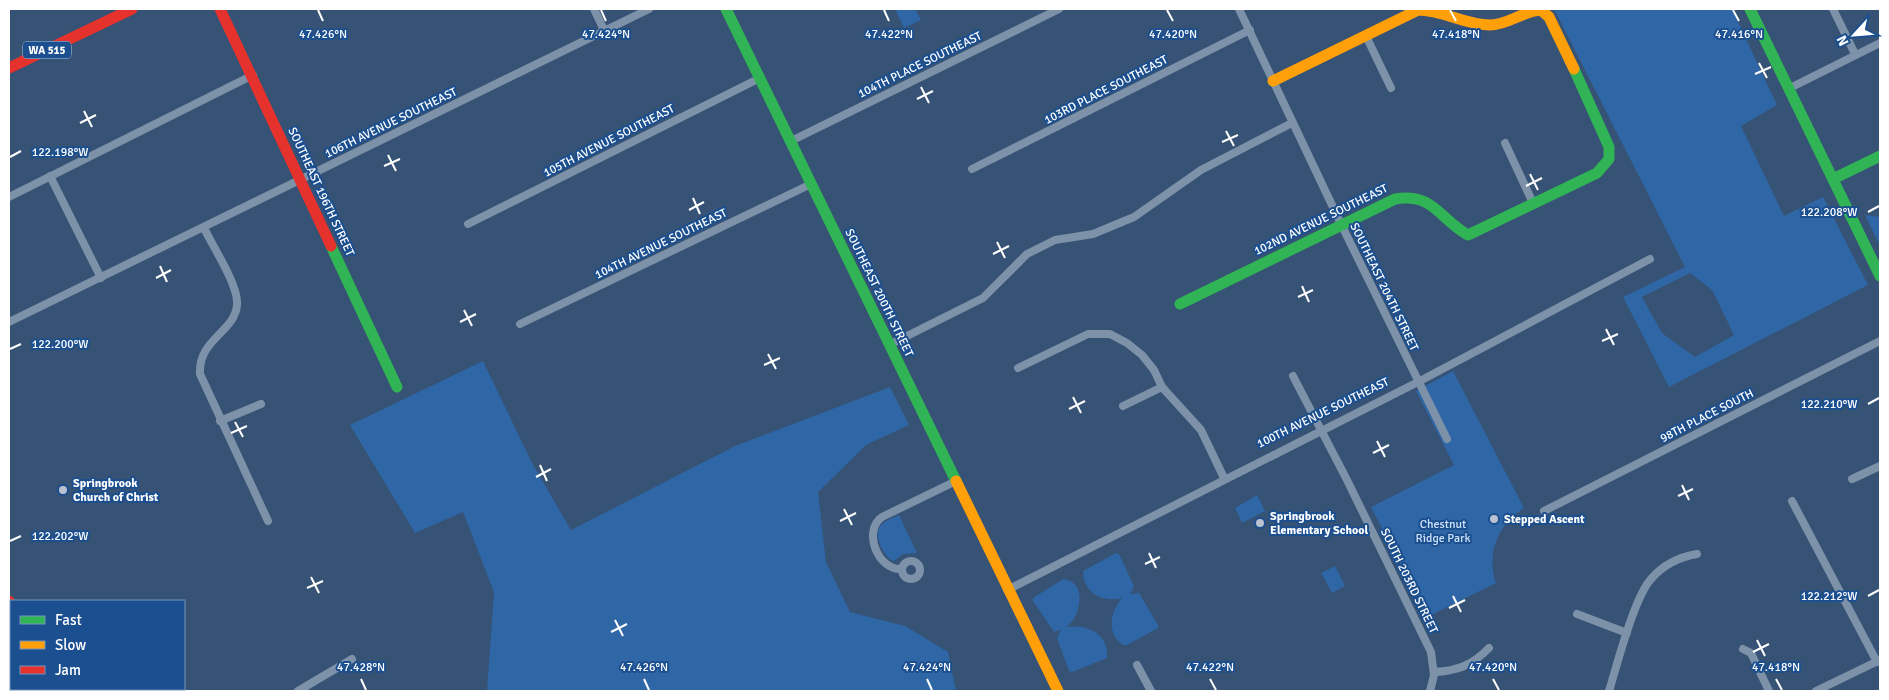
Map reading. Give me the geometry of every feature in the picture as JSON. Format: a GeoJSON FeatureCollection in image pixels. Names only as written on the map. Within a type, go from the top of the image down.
{"type":"FeatureCollection","features":[{"type":"Feature","properties":{"kind":"street","name":"WA 515"},"geometry":{"type":"LineString","coordinates":[[9,68],[132,9]]}},
{"type":"Feature","properties":{"kind":"street","name":"SOUTHEAST 196TH STREET"},"geometry":{"type":"LineString","coordinates":[[220,9],[253,75],[300,181],[397,387]]}},
{"type":"Feature","properties":{"kind":"street"},"geometry":{"type":"LineString","coordinates":[[594,9],[604,30]]}},
{"type":"Feature","properties":{"kind":"street","name":"106TH AVENUE SOUTHEAST"},"geometry":{"type":"LineString","coordinates":[[9,322],[649,9]]}},
{"type":"Feature","properties":{"kind":"street","name":"SOUTHEAST 200TH STREET"},"geometry":{"type":"LineString","coordinates":[[726,9],[954,482],[1058,691]]}},
{"type":"Feature","properties":{"kind":"street","name":"104TH PLACE SOUTHEAST"},"geometry":{"type":"LineString","coordinates":[[791,141],[1059,9]]}},
{"type":"Feature","properties":{"kind":"street","name":"SOUTHEAST 204TH STREET"},"geometry":{"type":"LineString","coordinates":[[1239,9],[1340,224],[1447,439]]}},
{"type":"Feature","properties":{"kind":"street"},"geometry":{"type":"LineString","coordinates":[[1750,9],[1880,276]]}},
{"type":"Feature","properties":{"kind":"street"},"geometry":{"type":"LineString","coordinates":[[1833,9],[1855,54]]}},
{"type":"Feature","properties":{"kind":"street"},"geometry":{"type":"LineString","coordinates":[[1273,81],[1418,10],[1436,11],[1482,24],[1493,25],[1526,11],[1541,10],[1549,17],[1612,152],[1609,160],[1597,172],[1533,203],[1505,143]]}},
{"type":"Feature","properties":{"kind":"street","name":"103RD PLACE SOUTHEAST"},"geometry":{"type":"LineString","coordinates":[[972,170],[1250,30]]}},
{"type":"Feature","properties":{"kind":"street"},"geometry":{"type":"LineString","coordinates":[[1366,36],[1392,88]]}},
{"type":"Feature","properties":{"kind":"street"},"geometry":{"type":"LineString","coordinates":[[1788,89],[1880,43]]}},
{"type":"Feature","properties":{"kind":"street"},"geometry":{"type":"LineString","coordinates":[[9,196],[253,75]]}},
{"type":"Feature","properties":{"kind":"street","name":"105TH AVENUE SOUTHEAST"},"geometry":{"type":"LineString","coordinates":[[468,224],[760,78]]}},
{"type":"Feature","properties":{"kind":"street"},"geometry":{"type":"LineString","coordinates":[[889,345],[983,298],[1027,254],[1055,240],[1093,234],[1121,223],[1214,162],[1292,123]]}},
{"type":"Feature","properties":{"kind":"street"},"geometry":{"type":"LineString","coordinates":[[1833,180],[1880,156]]}},
{"type":"Feature","properties":{"kind":"street"},"geometry":{"type":"LineString","coordinates":[[50,176],[101,278]]}},
{"type":"Feature","properties":{"kind":"street","name":"104TH AVENUE SOUTHEAST"},"geometry":{"type":"LineString","coordinates":[[520,324],[811,184]]}},
{"type":"Feature","properties":{"kind":"street","name":"102ND AVENUE SOUTHEAST"},"geometry":{"type":"LineString","coordinates":[[1180,304],[1394,199],[1407,196],[1422,198],[1431,203],[1458,231],[1468,235],[1533,203]]}},
{"type":"Feature","properties":{"kind":"street"},"geometry":{"type":"LineString","coordinates":[[204,228],[231,284],[237,305],[232,317],[203,353],[200,374],[220,421],[268,521]]}},
{"type":"Feature","properties":{"kind":"street","name":"100TH AVENUE SOUTHEAST"},"geometry":{"type":"LineString","coordinates":[[1007,590],[1224,478],[1418,382],[1650,259]]}},
{"type":"Feature","properties":{"kind":"street"},"geometry":{"type":"LineString","coordinates":[[1018,368],[1082,336],[1098,333],[1110,334],[1127,343],[1142,355],[1154,370],[1162,387],[1201,430],[1224,478]]}},
{"type":"Feature","properties":{"kind":"street","name":"98TH PLACE SOUTH"},"geometry":{"type":"LineString","coordinates":[[1544,511],[1880,341]]}},
{"type":"Feature","properties":{"kind":"street","name":"SOUTH 203RD STREET"},"geometry":{"type":"LineString","coordinates":[[1293,376],[1312,416],[1322,430],[1432,652],[1434,672],[1430,691]]}},
{"type":"Feature","properties":{"kind":"street"},"geometry":{"type":"LineString","coordinates":[[1122,406],[1162,387]]}},
{"type":"Feature","properties":{"kind":"street"},"geometry":{"type":"LineString","coordinates":[[220,421],[261,404]]}},
{"type":"Feature","properties":{"kind":"street"},"geometry":{"type":"LineString","coordinates":[[1852,479],[1880,466]]}},
{"type":"Feature","properties":{"kind":"street"},"geometry":{"type":"LineString","coordinates":[[902,569],[891,568],[881,560],[872,539],[875,523],[882,517],[954,482]]}},
{"type":"Feature","properties":{"kind":"street"},"geometry":{"type":"LineString","coordinates":[[1792,501],[1879,661],[1816,691]]}},
{"type":"Feature","properties":{"kind":"street"},"geometry":{"type":"LineString","coordinates":[[1610,691],[1627,633],[1650,579],[1674,560],[1697,554]]}},
{"type":"Feature","properties":{"kind":"street"},"geometry":{"type":"LineString","coordinates":[[1577,614],[1627,633]]}},
{"type":"Feature","properties":{"kind":"street"},"geometry":{"type":"LineString","coordinates":[[1434,672],[1452,671],[1468,666],[1489,648]]}},
{"type":"Feature","properties":{"kind":"street"},"geometry":{"type":"LineString","coordinates":[[1743,649],[1751,653],[1769,691]]}},
{"type":"Feature","properties":{"kind":"street"},"geometry":{"type":"LineString","coordinates":[[298,691],[352,659]]}},
{"type":"Feature","properties":{"kind":"street"},"geometry":{"type":"LineString","coordinates":[[1137,665],[1150,691]]}},
{"type":"Feature","properties":{"kind":"green space"},"geometry":{"type":"Polygon","coordinates":[[[895,9],[915,9],[921,20],[904,28],[895,9]]]}},
{"type":"Feature","properties":{"kind":"green space"},"geometry":{"type":"Polygon","coordinates":[[[1554,9],[1732,9],[1777,105],[1741,126],[1784,216],[1823,197],[1868,285],[1669,387],[1623,297],[1685,267],[1554,9]],[[1690,273],[1642,297],[1662,333],[1695,357],[1734,335],[1712,290],[1690,273]]]}},
{"type":"Feature","properties":{"kind":"green space"},"geometry":{"type":"Polygon","coordinates":[[[1865,215],[1880,217],[1880,246],[1865,215]]]}},
{"type":"Feature","properties":{"kind":"green space"},"geometry":{"type":"Polygon","coordinates":[[[483,361],[532,463],[571,530],[735,446],[890,387],[909,425],[866,445],[818,492],[826,562],[850,612],[905,626],[948,652],[956,691],[487,691],[494,592],[463,512],[415,533],[350,425],[483,361]]]}},
{"type":"Feature","properties":{"kind":"green space","name":"Chestnut Ridge Park"},"geometry":{"type":"Polygon","coordinates":[[[1453,371],[1524,508],[1507,523],[1496,541],[1492,561],[1496,583],[1427,617],[1371,507],[1454,465],[1416,391],[1453,371]]]}},
{"type":"Feature","properties":{"kind":"green space"},"geometry":{"type":"Polygon","coordinates":[[[1257,495],[1265,511],[1242,523],[1235,508],[1257,495]]]}},
{"type":"Feature","properties":{"kind":"green space"},"geometry":{"type":"Polygon","coordinates":[[[899,515],[917,553],[903,554],[894,561],[884,552],[879,542],[878,532],[883,523],[899,515]]]}},
{"type":"Feature","properties":{"kind":"green space"},"geometry":{"type":"Polygon","coordinates":[[[1116,553],[1119,554],[1134,586],[1130,594],[1139,593],[1158,625],[1158,628],[1127,645],[1123,645],[1118,640],[1112,629],[1113,616],[1122,598],[1108,599],[1095,595],[1086,585],[1083,571],[1116,553]]]}},
{"type":"Feature","properties":{"kind":"green space"},"geometry":{"type":"Polygon","coordinates":[[[1335,566],[1345,586],[1332,593],[1321,573],[1335,566]]]}},
{"type":"Feature","properties":{"kind":"green space"},"geometry":{"type":"Polygon","coordinates":[[[1063,579],[1071,581],[1076,586],[1080,599],[1076,615],[1067,627],[1082,627],[1095,632],[1100,636],[1107,649],[1107,658],[1072,672],[1069,671],[1057,638],[1061,630],[1054,632],[1033,601],[1033,598],[1063,579]]]}},
{"type":"Feature","properties":{"kind":"traffic: fast"},"geometry":{"type":"LineString","coordinates":[[726,9],[956,481]]}},
{"type":"Feature","properties":{"kind":"traffic: fast"},"geometry":{"type":"LineString","coordinates":[[1750,9],[1880,276]]}},
{"type":"Feature","properties":{"kind":"traffic: fast"},"geometry":{"type":"LineString","coordinates":[[1180,304],[1395,199],[1408,198],[1427,203],[1468,235],[1597,173],[1609,159],[1609,147],[1574,69]]}},
{"type":"Feature","properties":{"kind":"traffic: fast"},"geometry":{"type":"LineString","coordinates":[[1833,179],[1880,156]]}},
{"type":"Feature","properties":{"kind":"traffic: fast"},"geometry":{"type":"LineString","coordinates":[[331,246],[397,387]]}},
{"type":"Feature","properties":{"kind":"traffic: slow"},"geometry":{"type":"LineString","coordinates":[[1273,81],[1418,10],[1436,12],[1472,23],[1490,25],[1503,23],[1541,10],[1549,17],[1574,69]]}},
{"type":"Feature","properties":{"kind":"traffic: slow"},"geometry":{"type":"LineString","coordinates":[[956,481],[1058,691]]}},
{"type":"Feature","properties":{"kind":"traffic: jam"},"geometry":{"type":"LineString","coordinates":[[9,68],[132,9]]}},
{"type":"Feature","properties":{"kind":"traffic: jam"},"geometry":{"type":"LineString","coordinates":[[220,9],[331,246]]}},
{"type":"Feature","properties":{"kind":"place","name":"Springbrook Church of Christ"},"geometry":{"type":"Point","coordinates":[63,490]}},
{"type":"Feature","properties":{"kind":"place","name":"Stepped Ascent"},"geometry":{"type":"Point","coordinates":[1494,519]}},
{"type":"Feature","properties":{"kind":"place","name":"Springbrook Elementary School"},"geometry":{"type":"Point","coordinates":[1260,523]}}]}
